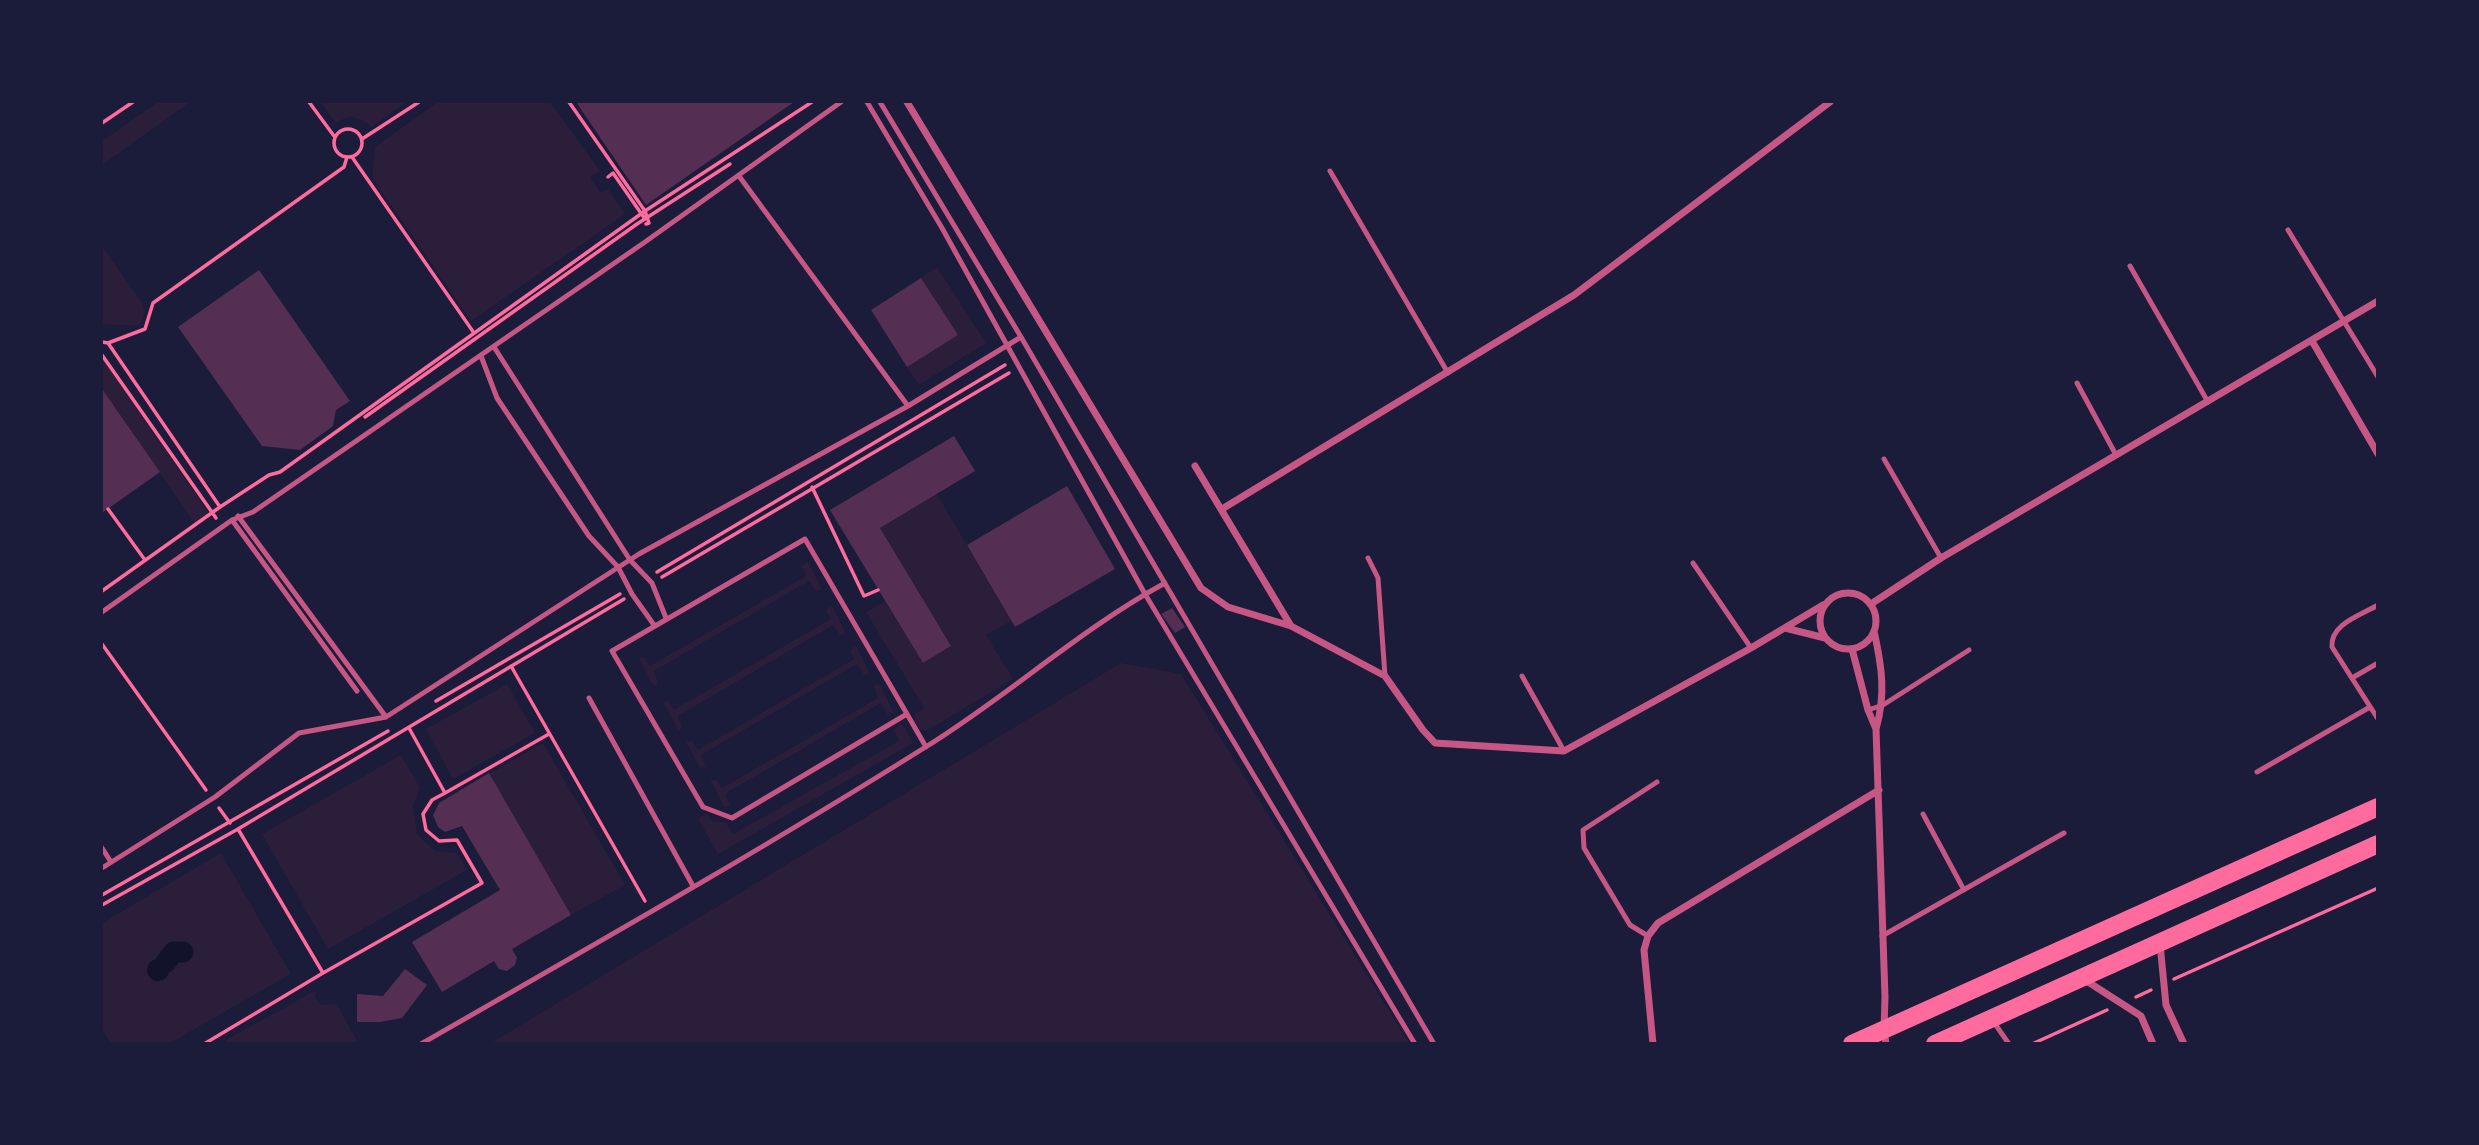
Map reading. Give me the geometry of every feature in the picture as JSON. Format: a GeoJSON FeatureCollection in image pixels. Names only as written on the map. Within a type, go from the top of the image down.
{"type":"FeatureCollection","features":[{"type":"Feature","properties":{"kind":"main road"},"geometry":{"type":"LineString","coordinates":[[1852,1044],[1885,1036],[2378,807]]}},
{"type":"Feature","properties":{"kind":"main road"},"geometry":{"type":"LineString","coordinates":[[1935,1044],[2378,844]]}},
{"type":"Feature","properties":{"kind":"street"},"geometry":{"type":"LineString","coordinates":[[907,102],[1201,588],[1228,607],[1291,626],[1385,676],[1435,743],[1564,751],[1751,648],[1823,605],[1830,598],[1844,593],[1859,595],[1871,604],[1876,617],[1874,631],[1881,664],[1883,705],[1876,729],[1885,1036]]}},
{"type":"Feature","properties":{"kind":"street"},"geometry":{"type":"LineString","coordinates":[[1222,509],[1574,295],[1830,102]]}},
{"type":"Feature","properties":{"kind":"street"},"geometry":{"type":"LineString","coordinates":[[1871,604],[1941,558],[2378,301]]}},
{"type":"Feature","properties":{"kind":"street"},"geometry":{"type":"LineString","coordinates":[[2312,341],[2378,454]]}},
{"type":"Feature","properties":{"kind":"street"},"geometry":{"type":"LineString","coordinates":[[1195,466],[1291,626]]}},
{"type":"Feature","properties":{"kind":"street"},"geometry":{"type":"LineString","coordinates":[[1823,605],[1819,625],[1825,638]]}},
{"type":"Feature","properties":{"kind":"street"},"geometry":{"type":"LineString","coordinates":[[1785,628],[1825,638],[1837,647],[1852,649],[1866,643],[1874,631]]}},
{"type":"Feature","properties":{"kind":"street"},"geometry":{"type":"LineString","coordinates":[[1852,649],[1868,710],[1876,729]]}},
{"type":"Feature","properties":{"kind":"street"},"geometry":{"type":"LineString","coordinates":[[1653,1044],[1644,950],[1648,936],[1658,923],[1879,790]]}},
{"type":"Feature","properties":{"kind":"street"},"geometry":{"type":"LineString","coordinates":[[2160,942],[2166,1005],[2184,1044]]}},
{"type":"Feature","properties":{"kind":"street"},"geometry":{"type":"LineString","coordinates":[[2082,977],[2141,1016],[2153,1044]]}},
{"type":"Feature","properties":{"kind":"lane"},"geometry":{"type":"LineString","coordinates":[[102,612],[235,518],[253,512],[484,354],[841,102]]}},
{"type":"Feature","properties":{"kind":"lane"},"geometry":{"type":"LineString","coordinates":[[867,102],[942,228],[1145,594],[1415,1044]]}},
{"type":"Feature","properties":{"kind":"lane"},"geometry":{"type":"LineString","coordinates":[[880,102],[1021,337],[1434,1044]]}},
{"type":"Feature","properties":{"kind":"lane"},"geometry":{"type":"LineString","coordinates":[[1330,171],[1448,373]]}},
{"type":"Feature","properties":{"kind":"lane"},"geometry":{"type":"LineString","coordinates":[[739,176],[908,406]]}},
{"type":"Feature","properties":{"kind":"lane"},"geometry":{"type":"LineString","coordinates":[[2288,230],[2378,377]]}},
{"type":"Feature","properties":{"kind":"lane"},"geometry":{"type":"LineString","coordinates":[[2130,266],[2208,402]]}},
{"type":"Feature","properties":{"kind":"lane"},"geometry":{"type":"LineString","coordinates":[[102,868],[212,799],[299,733],[386,717],[630,560],[908,406],[1021,337]]}},
{"type":"Feature","properties":{"kind":"lane"},"geometry":{"type":"LineString","coordinates":[[494,347],[630,560],[650,581],[666,618]]}},
{"type":"Feature","properties":{"kind":"lane"},"geometry":{"type":"LineString","coordinates":[[484,354],[497,398],[589,536],[618,568],[630,591],[654,625]]}},
{"type":"Feature","properties":{"kind":"lane"},"geometry":{"type":"LineString","coordinates":[[2077,383],[2116,455]]}},
{"type":"Feature","properties":{"kind":"lane"},"geometry":{"type":"LineString","coordinates":[[1884,459],[1941,558]]}},
{"type":"Feature","properties":{"kind":"lane"},"geometry":{"type":"LineString","coordinates":[[235,518],[356,691]]}},
{"type":"Feature","properties":{"kind":"lane"},"geometry":{"type":"LineString","coordinates":[[235,518],[386,717]]}},
{"type":"Feature","properties":{"kind":"lane"},"geometry":{"type":"LineString","coordinates":[[908,714],[732,818],[703,807],[612,651],[805,539],[908,714],[926,747]]}},
{"type":"Feature","properties":{"kind":"lane"},"geometry":{"type":"LineString","coordinates":[[1368,558],[1378,578],[1385,676]]}},
{"type":"Feature","properties":{"kind":"lane"},"geometry":{"type":"LineString","coordinates":[[1693,563],[1751,648]]}},
{"type":"Feature","properties":{"kind":"lane"},"geometry":{"type":"LineString","coordinates":[[421,1044],[693,887],[926,747],[1107,618],[1164,583]]}},
{"type":"Feature","properties":{"kind":"lane"},"geometry":{"type":"LineString","coordinates":[[2378,604],[2336,629],[2331,637],[2332,647],[2378,719]]}},
{"type":"Feature","properties":{"kind":"lane"},"geometry":{"type":"LineString","coordinates":[[1868,710],[1883,705],[1969,650]]}},
{"type":"Feature","properties":{"kind":"lane"},"geometry":{"type":"LineString","coordinates":[[2352,678],[2378,663]]}},
{"type":"Feature","properties":{"kind":"lane"},"geometry":{"type":"LineString","coordinates":[[1522,676],[1564,751]]}},
{"type":"Feature","properties":{"kind":"lane"},"geometry":{"type":"LineString","coordinates":[[589,698],[693,887]]}},
{"type":"Feature","properties":{"kind":"lane"},"geometry":{"type":"LineString","coordinates":[[2258,772],[2370,707]]}},
{"type":"Feature","properties":{"kind":"lane"},"geometry":{"type":"LineString","coordinates":[[1648,936],[1630,925],[1584,848],[1583,830],[1657,782]]}},
{"type":"Feature","properties":{"kind":"lane"},"geometry":{"type":"LineString","coordinates":[[1923,814],[1964,890]]}},
{"type":"Feature","properties":{"kind":"lane"},"geometry":{"type":"LineString","coordinates":[[1882,936],[2064,834]]}},
{"type":"Feature","properties":{"kind":"lane"},"geometry":{"type":"LineString","coordinates":[[102,848],[111,862]]}},
{"type":"Feature","properties":{"kind":"lane"},"geometry":{"type":"LineString","coordinates":[[1991,1018],[2009,1044]]}},
{"type":"Feature","properties":{"kind":"path"},"geometry":{"type":"LineString","coordinates":[[102,123],[133,102]]}},
{"type":"Feature","properties":{"kind":"path"},"geometry":{"type":"LineString","coordinates":[[309,102],[335,137],[336,151],[349,157],[475,335],[484,354]]}},
{"type":"Feature","properties":{"kind":"path"},"geometry":{"type":"LineString","coordinates":[[102,342],[108,343],[145,329],[153,303],[344,167],[349,157],[359,152],[361,139],[419,102]]}},
{"type":"Feature","properties":{"kind":"path"},"geometry":{"type":"LineString","coordinates":[[569,102],[649,223],[638,230],[645,242]]}},
{"type":"Feature","properties":{"kind":"path"},"geometry":{"type":"LineString","coordinates":[[278,480],[643,213],[812,102]]}},
{"type":"Feature","properties":{"kind":"path"},"geometry":{"type":"LineString","coordinates":[[335,137],[342,130],[351,129],[361,139]]}},
{"type":"Feature","properties":{"kind":"path"},"geometry":{"type":"LineString","coordinates":[[102,591],[220,507],[269,475],[280,472],[646,218],[738,159]]}},
{"type":"Feature","properties":{"kind":"path"},"geometry":{"type":"LineString","coordinates":[[608,177],[613,173],[643,213]]}},
{"type":"Feature","properties":{"kind":"path"},"geometry":{"type":"LineString","coordinates":[[108,343],[220,507]]}},
{"type":"Feature","properties":{"kind":"path"},"geometry":{"type":"LineString","coordinates":[[102,355],[216,518]]}},
{"type":"Feature","properties":{"kind":"path"},"geometry":{"type":"LineString","coordinates":[[650,581],[1015,359]]}},
{"type":"Feature","properties":{"kind":"path"},"geometry":{"type":"LineString","coordinates":[[650,581],[1020,367]]}},
{"type":"Feature","properties":{"kind":"path"},"geometry":{"type":"LineString","coordinates":[[314,440],[317,445]]}},
{"type":"Feature","properties":{"kind":"path"},"geometry":{"type":"LineString","coordinates":[[812,487],[864,596],[878,590]]}},
{"type":"Feature","properties":{"kind":"path"},"geometry":{"type":"LineString","coordinates":[[108,509],[145,560]]}},
{"type":"Feature","properties":{"kind":"path"},"geometry":{"type":"LineString","coordinates":[[102,905],[238,829],[511,666],[630,591]]}},
{"type":"Feature","properties":{"kind":"path"},"geometry":{"type":"LineString","coordinates":[[434,703],[630,591]]}},
{"type":"Feature","properties":{"kind":"path"},"geometry":{"type":"LineString","coordinates":[[102,644],[230,823]]}},
{"type":"Feature","properties":{"kind":"path"},"geometry":{"type":"LineString","coordinates":[[511,666],[651,911]]}},
{"type":"Feature","properties":{"kind":"path"},"geometry":{"type":"LineString","coordinates":[[102,895],[398,725]]}},
{"type":"Feature","properties":{"kind":"path"},"geometry":{"type":"LineString","coordinates":[[408,727],[445,793]]}},
{"type":"Feature","properties":{"kind":"path"},"geometry":{"type":"LineString","coordinates":[[204,1044],[482,883],[457,840],[439,841],[426,830],[423,814],[432,800],[550,734]]}},
{"type":"Feature","properties":{"kind":"path"},"geometry":{"type":"LineString","coordinates":[[238,829],[323,973]]}},
{"type":"Feature","properties":{"kind":"path"},"geometry":{"type":"LineString","coordinates":[[2164,984],[2378,888]]}},
{"type":"Feature","properties":{"kind":"path"},"geometry":{"type":"LineString","coordinates":[[2128,1000],[2152,989]]}},
{"type":"Feature","properties":{"kind":"path"},"geometry":{"type":"LineString","coordinates":[[2032,1044],[2116,1006]]}},
{"type":"Feature","properties":{"kind":"shaded area"},"geometry":{"type":"Polygon","coordinates":[[[158,102],[190,102],[102,165],[102,141],[158,102]]]}},
{"type":"Feature","properties":{"kind":"shaded area"},"geometry":{"type":"Polygon","coordinates":[[[320,102],[407,102],[371,127],[354,118],[345,118],[336,123],[320,102]]]}},
{"type":"Feature","properties":{"kind":"shaded area"},"geometry":{"type":"Polygon","coordinates":[[[438,102],[550,102],[600,171],[590,177],[601,193],[608,189],[625,214],[471,321],[372,178],[375,147],[438,102]]]}},
{"type":"Feature","properties":{"kind":"shaded area"},"geometry":{"type":"Polygon","coordinates":[[[102,246],[140,300],[145,311],[140,326],[102,324],[102,246]]]}},
{"type":"Feature","properties":{"kind":"shaded area"},"geometry":{"type":"Polygon","coordinates":[[[937,267],[986,343],[919,385],[907,367],[957,335],[921,278],[937,267]]]}},
{"type":"Feature","properties":{"kind":"shaded area"},"geometry":{"type":"Polygon","coordinates":[[[102,357],[209,514],[195,524],[102,389],[102,357]]]}},
{"type":"Feature","properties":{"kind":"shaded area"},"geometry":{"type":"Polygon","coordinates":[[[937,494],[1011,621],[986,635],[1013,679],[926,731],[920,729],[915,721],[915,714],[924,708],[866,612],[885,601],[923,663],[951,647],[880,528],[937,494]]]}},
{"type":"Feature","properties":{"kind":"shaded area"},"geometry":{"type":"Polygon","coordinates":[[[806,562],[809,563],[822,590],[816,591],[809,581],[654,671],[658,684],[652,684],[639,658],[644,657],[650,666],[806,576],[802,567],[806,562]]]}},
{"type":"Feature","properties":{"kind":"shaded area"},"geometry":{"type":"Polygon","coordinates":[[[830,606],[833,607],[846,634],[840,635],[833,625],[678,716],[682,728],[677,728],[663,702],[668,701],[674,710],[831,619],[826,611],[830,606]]]}},
{"type":"Feature","properties":{"kind":"shaded area"},"geometry":{"type":"Polygon","coordinates":[[[854,646],[857,647],[870,674],[864,675],[857,664],[701,755],[706,767],[700,768],[686,741],[692,741],[698,750],[854,659],[850,651],[854,646]]]}},
{"type":"Feature","properties":{"kind":"shaded area"},"geometry":{"type":"Polygon","coordinates":[[[1121,663],[1181,674],[1409,1043],[491,1043],[1121,663]]]}},
{"type":"Feature","properties":{"kind":"shaded area"},"geometry":{"type":"Polygon","coordinates":[[[507,684],[535,733],[453,779],[426,729],[507,684]]]}},
{"type":"Feature","properties":{"kind":"shaded area"},"geometry":{"type":"Polygon","coordinates":[[[878,684],[894,713],[887,714],[881,703],[725,794],[730,806],[724,807],[710,780],[716,780],[722,788],[878,698],[874,686],[878,684]]]}},
{"type":"Feature","properties":{"kind":"shaded area"},"geometry":{"type":"Polygon","coordinates":[[[900,724],[913,743],[718,854],[698,819],[704,814],[714,822],[726,823],[733,834],[899,741],[894,730],[900,724]]]}},
{"type":"Feature","properties":{"kind":"shaded area"},"geometry":{"type":"Polygon","coordinates":[[[543,743],[625,885],[571,915],[489,774],[543,743]]]}},
{"type":"Feature","properties":{"kind":"shaded area"},"geometry":{"type":"Polygon","coordinates":[[[401,755],[420,788],[413,806],[417,834],[435,851],[457,853],[467,870],[328,949],[262,834],[401,755]]]}},
{"type":"Feature","properties":{"kind":"shaded area"},"geometry":{"type":"Polygon","coordinates":[[[221,853],[291,974],[170,1043],[110,1043],[102,1029],[102,923],[221,853]]]}},
{"type":"Feature","properties":{"kind":"shaded area"},"geometry":{"type":"Polygon","coordinates":[[[158,959],[168,966],[169,970],[162,980],[158,981],[148,974],[147,970],[154,960],[158,959]]]}},
{"type":"Feature","properties":{"kind":"shaded area"},"geometry":{"type":"Polygon","coordinates":[[[316,990],[315,997],[321,1005],[337,1004],[358,1043],[228,1043],[226,1040],[316,990]]]}},
{"type":"Feature","properties":{"kind":"building"},"geometry":{"type":"Polygon","coordinates":[[[576,102],[794,102],[646,205],[576,102]]]}},
{"type":"Feature","properties":{"kind":"building"},"geometry":{"type":"Polygon","coordinates":[[[259,270],[350,401],[336,410],[333,426],[300,450],[262,446],[178,327],[259,270]]]}},
{"type":"Feature","properties":{"kind":"building"},"geometry":{"type":"Polygon","coordinates":[[[921,278],[958,335],[907,367],[871,310],[921,278]]]}},
{"type":"Feature","properties":{"kind":"building"},"geometry":{"type":"Polygon","coordinates":[[[102,389],[160,472],[102,513],[102,389]]]}},
{"type":"Feature","properties":{"kind":"building"},"geometry":{"type":"Polygon","coordinates":[[[954,436],[975,471],[880,528],[951,646],[923,663],[830,510],[954,436]]]}},
{"type":"Feature","properties":{"kind":"building"},"geometry":{"type":"Polygon","coordinates":[[[1067,486],[1115,569],[1015,627],[967,545],[1067,486]]]}},
{"type":"Feature","properties":{"kind":"building"},"geometry":{"type":"Polygon","coordinates":[[[1172,608],[1185,627],[1175,633],[1161,614],[1172,608]]]}},
{"type":"Feature","properties":{"kind":"building"},"geometry":{"type":"Polygon","coordinates":[[[489,773],[571,915],[512,949],[517,958],[515,965],[507,971],[499,969],[494,961],[442,992],[412,942],[500,890],[462,826],[445,832],[438,827],[433,815],[439,803],[489,773]]]}},
{"type":"Feature","properties":{"kind":"building"},"geometry":{"type":"Polygon","coordinates":[[[405,969],[427,985],[402,1018],[357,1022],[357,994],[383,996],[405,969]]]}},
{"type":"Feature","properties":{"kind":"waterway"},"geometry":{"type":"LineString","coordinates":[[166,962],[174,952],[183,952]]}}]}
